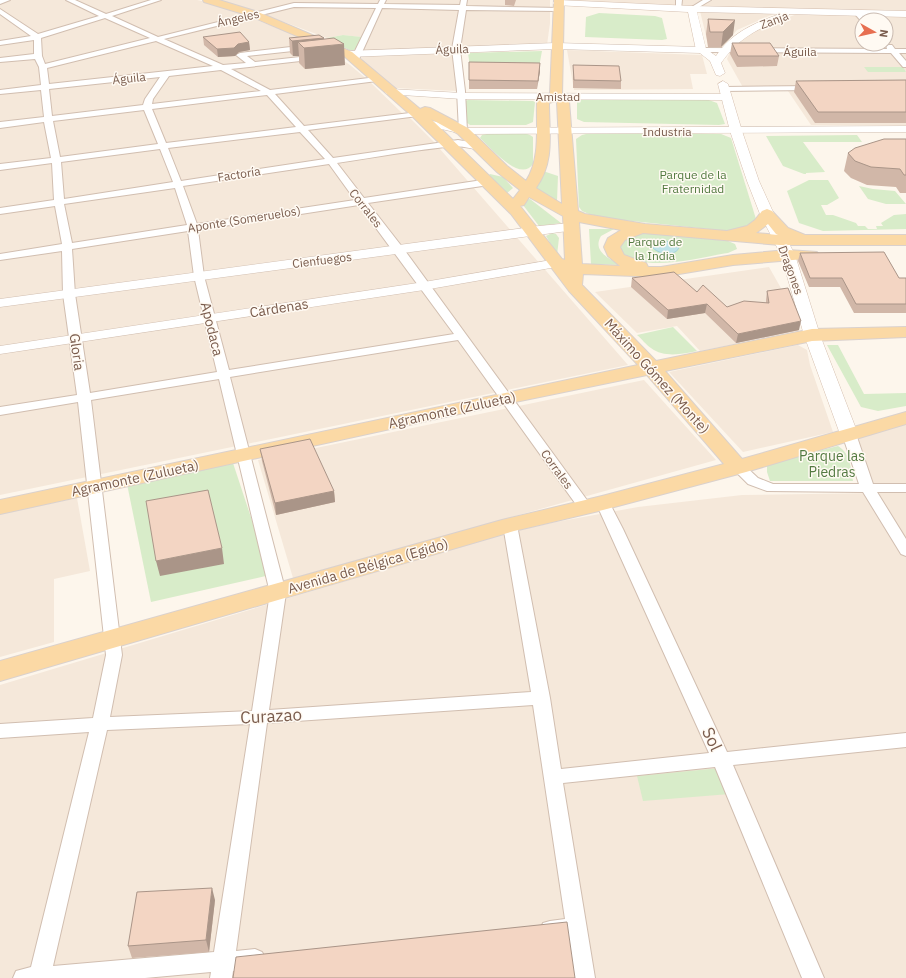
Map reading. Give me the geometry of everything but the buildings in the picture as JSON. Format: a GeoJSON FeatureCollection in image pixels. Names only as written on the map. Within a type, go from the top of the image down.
{"type":"FeatureCollection","features":[{"type":"Feature","properties":{"kind":"main road","name":"Máximo Gómez (Monte)"},"geometry":{"type":"LineString","coordinates":[[208,0],[254,14],[329,52],[353,55],[393,94],[423,118],[489,182],[516,211],[575,287],[651,368],[738,467]]}},
{"type":"Feature","properties":{"kind":"main road","name":"Zanja"},"geometry":{"type":"LineString","coordinates":[[723,51],[745,31],[822,3]]}},
{"type":"Feature","properties":{"kind":"main road"},"geometry":{"type":"LineString","coordinates":[[556,96],[558,4],[619,6],[679,4],[692,9],[795,12],[854,17]]}},
{"type":"Feature","properties":{"kind":"main road"},"geometry":{"type":"LineString","coordinates":[[692,9],[700,50],[710,55],[717,62],[723,51]]}},
{"type":"Feature","properties":{"kind":"main road"},"geometry":{"type":"LineString","coordinates":[[894,15],[906,14]]}},
{"type":"Feature","properties":{"kind":"main road","name":"Dragones"},"geometry":{"type":"LineString","coordinates":[[717,62],[736,131],[753,181],[767,214],[788,255],[812,334],[850,434]]}},
{"type":"Feature","properties":{"kind":"main road","name":"Máximo Gómez (Monte)"},"geometry":{"type":"LineString","coordinates":[[393,94],[463,131],[502,169],[527,189],[555,207],[571,221]]}},
{"type":"Feature","properties":{"kind":"main road"},"geometry":{"type":"LineString","coordinates":[[516,211],[527,189],[535,178],[540,165],[542,151],[543,101],[556,96]]}},
{"type":"Feature","properties":{"kind":"main road"},"geometry":{"type":"LineString","coordinates":[[556,96],[563,101],[575,287],[733,260],[788,255],[906,253]]}},
{"type":"Feature","properties":{"kind":"main road"},"geometry":{"type":"LineString","coordinates":[[502,169],[515,172],[524,172],[536,169],[540,165]]}},
{"type":"Feature","properties":{"kind":"main road"},"geometry":{"type":"LineString","coordinates":[[721,235],[741,233],[753,229],[760,225],[767,214],[786,234],[811,241]]}},
{"type":"Feature","properties":{"kind":"main road","name":"Cienfuegos"},"geometry":{"type":"LineString","coordinates":[[571,221],[645,229]]}},
{"type":"Feature","properties":{"kind":"main road"},"geometry":{"type":"LineString","coordinates":[[662,272],[625,263],[617,258],[612,252],[611,248],[613,242],[620,235],[645,229],[780,240],[906,240]]}},
{"type":"Feature","properties":{"kind":"main road"},"geometry":{"type":"LineString","coordinates":[[721,235],[736,241],[743,249],[743,254],[733,260]]}},
{"type":"Feature","properties":{"kind":"main road"},"geometry":{"type":"LineString","coordinates":[[557,263],[574,269],[662,272]]}},
{"type":"Feature","properties":{"kind":"main road","name":"Agramonte (Zulueta)"},"geometry":{"type":"LineString","coordinates":[[0,507],[505,398],[812,334],[906,332]]}},
{"type":"Feature","properties":{"kind":"main road"},"geometry":{"type":"LineString","coordinates":[[637,353],[652,359],[676,363]]}},
{"type":"Feature","properties":{"kind":"main road","name":"Avenida de Bélgica (Egido)"},"geometry":{"type":"LineString","coordinates":[[0,671],[510,525],[594,505],[738,467],[906,418]]}},
{"type":"Feature","properties":{"kind":"street"},"geometry":{"type":"LineString","coordinates":[[0,2],[7,0]]}},
{"type":"Feature","properties":{"kind":"street","name":"Corrales"},"geometry":{"type":"LineString","coordinates":[[69,0],[223,68],[270,92],[330,160],[399,250],[505,398],[594,505]]}},
{"type":"Feature","properties":{"kind":"street"},"geometry":{"type":"LineString","coordinates":[[0,43],[37,38],[158,0]]}},
{"type":"Feature","properties":{"kind":"street"},"geometry":{"type":"LineString","coordinates":[[692,9],[708,0]]}},
{"type":"Feature","properties":{"kind":"street","name":"Ángeles"},"geometry":{"type":"LineString","coordinates":[[41,63],[155,38],[254,14],[295,2],[558,4]]}},
{"type":"Feature","properties":{"kind":"street"},"geometry":{"type":"LineString","coordinates":[[353,55],[382,3]]}},
{"type":"Feature","properties":{"kind":"street"},"geometry":{"type":"LineString","coordinates":[[463,131],[462,96],[456,49],[464,4]]}},
{"type":"Feature","properties":{"kind":"street"},"geometry":{"type":"LineString","coordinates":[[0,11],[37,38]]}},
{"type":"Feature","properties":{"kind":"street","name":"Gloria"},"geometry":{"type":"LineString","coordinates":[[34,978],[100,724],[114,655],[84,397],[69,294],[67,246],[59,201],[56,160],[48,119],[45,87],[37,38]]}},
{"type":"Feature","properties":{"kind":"street","name":"Águila"},"geometry":{"type":"LineString","coordinates":[[353,55],[456,49],[556,46],[723,51],[854,51]]}},
{"type":"Feature","properties":{"kind":"street","name":"Águila"},"geometry":{"type":"LineString","coordinates":[[894,51],[906,51]]}},
{"type":"Feature","properties":{"kind":"street"},"geometry":{"type":"LineString","coordinates":[[253,64],[240,55],[329,52]]}},
{"type":"Feature","properties":{"kind":"street","name":"Águila"},"geometry":{"type":"LineString","coordinates":[[0,92],[223,68],[329,52]]}},
{"type":"Feature","properties":{"kind":"street"},"geometry":{"type":"LineString","coordinates":[[894,52],[906,65]]}},
{"type":"Feature","properties":{"kind":"street"},"geometry":{"type":"LineString","coordinates":[[0,60],[22,57],[41,63]]}},
{"type":"Feature","properties":{"kind":"street"},"geometry":{"type":"LineString","coordinates":[[147,107],[149,99],[166,74]]}},
{"type":"Feature","properties":{"kind":"street"},"geometry":{"type":"LineString","coordinates":[[0,125],[377,79]]}},
{"type":"Feature","properties":{"kind":"street","name":"Amistad"},"geometry":{"type":"LineString","coordinates":[[393,94],[556,96],[724,88],[819,88]]}},
{"type":"Feature","properties":{"kind":"street","name":"Apodaca"},"geometry":{"type":"LineString","coordinates":[[147,107],[164,147],[193,227],[199,276],[278,592]]}},
{"type":"Feature","properties":{"kind":"street"},"geometry":{"type":"LineString","coordinates":[[0,167],[303,129],[423,118]]}},
{"type":"Feature","properties":{"kind":"street","name":"Industria"},"geometry":{"type":"LineString","coordinates":[[423,118],[463,131],[736,131],[906,129]]}},
{"type":"Feature","properties":{"kind":"street","name":"Factoría"},"geometry":{"type":"LineString","coordinates":[[0,210],[449,143],[479,146]]}},
{"type":"Feature","properties":{"kind":"street","name":"Aponte (Someruelos)"},"geometry":{"type":"LineString","coordinates":[[0,257],[489,182]]}},
{"type":"Feature","properties":{"kind":"street","name":"Cienfuegos"},"geometry":{"type":"LineString","coordinates":[[0,303],[532,231],[571,221]]}},
{"type":"Feature","properties":{"kind":"street","name":"Cárdenas"},"geometry":{"type":"LineString","coordinates":[[0,350],[424,286],[557,263]]}},
{"type":"Feature","properties":{"kind":"street"},"geometry":{"type":"LineString","coordinates":[[0,412],[460,336]]}},
{"type":"Feature","properties":{"kind":"street"},"geometry":{"type":"LineString","coordinates":[[850,434],[868,489],[906,551]]}},
{"type":"Feature","properties":{"kind":"street"},"geometry":{"type":"LineString","coordinates":[[738,467],[754,483],[763,487],[868,489],[906,488]]}},
{"type":"Feature","properties":{"kind":"street","name":"Sol"},"geometry":{"type":"LineString","coordinates":[[594,505],[616,529],[721,759],[813,978]]}},
{"type":"Feature","properties":{"kind":"street"},"geometry":{"type":"LineString","coordinates":[[510,525],[554,777],[578,927],[584,978]]}},
{"type":"Feature","properties":{"kind":"street"},"geometry":{"type":"LineString","coordinates":[[222,970],[278,592]]}},
{"type":"Feature","properties":{"kind":"street","name":"Curazao"},"geometry":{"type":"LineString","coordinates":[[0,731],[100,724],[260,717],[541,698]]}},
{"type":"Feature","properties":{"kind":"street"},"geometry":{"type":"LineString","coordinates":[[554,777],[906,740]]}},
{"type":"Feature","properties":{"kind":"street"},"geometry":{"type":"LineString","coordinates":[[530,932],[578,927]]}},
{"type":"Feature","properties":{"kind":"street"},"geometry":{"type":"LineString","coordinates":[[34,978],[222,970],[271,957]]}},
{"type":"Feature","properties":{"kind":"shaded area"},"geometry":{"type":"Polygon","coordinates":[[[0,0],[197,0],[216,4],[320,45],[350,65],[369,81],[433,141],[628,365],[0,495],[0,0]]]}},
{"type":"Feature","properties":{"kind":"shaded area"},"geometry":{"type":"Polygon","coordinates":[[[217,0],[550,0],[550,23],[547,45],[453,47],[457,91],[395,88],[359,59],[356,49],[361,37],[343,35],[327,38],[252,10],[217,0]]]}},
{"type":"Feature","properties":{"kind":"shaded area"},"geometry":{"type":"Polygon","coordinates":[[[563,0],[906,0],[906,14],[894,14],[894,12],[854,12],[563,2],[563,0]]]}},
{"type":"Feature","properties":{"kind":"shaded area"},"geometry":{"type":"Polygon","coordinates":[[[700,11],[776,13],[737,30],[721,49],[710,49],[700,11]]]}},
{"type":"Feature","properties":{"kind":"shaded area"},"geometry":{"type":"Polygon","coordinates":[[[797,14],[854,15],[854,52],[894,52],[894,16],[906,16],[906,125],[811,125],[788,91],[745,91],[727,59],[731,49],[753,31],[797,14]]]}},
{"type":"Feature","properties":{"kind":"shaded area"},"geometry":{"type":"Polygon","coordinates":[[[567,50],[702,55],[707,74],[690,74],[693,89],[574,90],[567,50]]]}},
{"type":"Feature","properties":{"kind":"shaded area"},"geometry":{"type":"Polygon","coordinates":[[[769,267],[786,297],[799,331],[700,351],[677,326],[637,333],[595,292],[769,267]]]}},
{"type":"Feature","properties":{"kind":"shaded area"},"geometry":{"type":"Polygon","coordinates":[[[798,345],[807,350],[810,365],[833,432],[743,452],[669,372],[798,345]]]}},
{"type":"Feature","properties":{"kind":"shaded area"},"geometry":{"type":"Polygon","coordinates":[[[644,380],[716,460],[293,578],[258,460],[644,380]]]}},
{"type":"Feature","properties":{"kind":"shaded area"},"geometry":{"type":"Polygon","coordinates":[[[906,423],[906,978],[0,978],[0,685],[502,534],[556,522],[638,507],[742,495],[876,493],[856,439],[906,423]]]}},
{"type":"Feature","properties":{"kind":"shaded area"},"geometry":{"type":"Polygon","coordinates":[[[77,498],[90,571],[54,579],[54,642],[0,657],[0,514],[77,498]]]}},
{"type":"Feature","properties":{"kind":"green space"},"geometry":{"type":"Polygon","coordinates":[[[599,13],[655,16],[662,18],[667,39],[585,37],[586,17],[599,13]]]}},
{"type":"Feature","properties":{"kind":"green space"},"geometry":{"type":"Polygon","coordinates":[[[343,35],[362,37],[356,49],[351,51],[327,38],[343,35]]]}},
{"type":"Feature","properties":{"kind":"green space"},"geometry":{"type":"Polygon","coordinates":[[[542,51],[539,67],[470,67],[468,53],[542,51]]]}},
{"type":"Feature","properties":{"kind":"green space"},"geometry":{"type":"Polygon","coordinates":[[[864,67],[903,67],[906,72],[868,72],[864,67]]]}},
{"type":"Feature","properties":{"kind":"green space","name":"Parque de la Fraternidad"},"geometry":{"type":"Polygon","coordinates":[[[706,99],[717,103],[725,124],[584,122],[577,119],[577,101],[579,100],[706,99]]]}},
{"type":"Feature","properties":{"kind":"green space"},"geometry":{"type":"Polygon","coordinates":[[[465,101],[533,101],[535,102],[533,122],[526,125],[470,125],[466,122],[465,101]]]}},
{"type":"Feature","properties":{"kind":"green space"},"geometry":{"type":"Polygon","coordinates":[[[524,133],[533,137],[533,164],[527,169],[521,169],[505,162],[480,138],[482,135],[487,134],[524,133]]]}},
{"type":"Feature","properties":{"kind":"green space","name":"Parque de la Fraternidad"},"geometry":{"type":"Polygon","coordinates":[[[590,133],[721,134],[731,138],[756,219],[752,225],[728,231],[603,218],[582,211],[579,207],[576,139],[582,135],[590,133]]]}},
{"type":"Feature","properties":{"kind":"green space"},"geometry":{"type":"Polygon","coordinates":[[[857,135],[862,142],[803,142],[825,172],[806,174],[783,166],[766,136],[857,135]]]}},
{"type":"Feature","properties":{"kind":"green space"},"geometry":{"type":"Polygon","coordinates":[[[543,171],[558,176],[557,201],[535,187],[543,171]]]}},
{"type":"Feature","properties":{"kind":"green space"},"geometry":{"type":"Polygon","coordinates":[[[489,175],[503,177],[513,188],[506,194],[489,175]]]}},
{"type":"Feature","properties":{"kind":"green space"},"geometry":{"type":"Polygon","coordinates":[[[809,180],[828,180],[839,198],[827,205],[821,205],[826,215],[833,215],[856,223],[858,226],[865,226],[868,229],[877,229],[876,226],[883,226],[881,223],[894,215],[906,214],[906,229],[823,231],[799,223],[787,191],[809,180]]]}},
{"type":"Feature","properties":{"kind":"green space"},"geometry":{"type":"Polygon","coordinates":[[[859,186],[895,191],[906,204],[886,204],[868,199],[859,186]]]}},
{"type":"Feature","properties":{"kind":"green space"},"geometry":{"type":"Polygon","coordinates":[[[530,199],[561,223],[539,226],[523,205],[524,200],[530,199]]]}},
{"type":"Feature","properties":{"kind":"green space"},"geometry":{"type":"Polygon","coordinates":[[[589,229],[614,229],[601,236],[599,246],[603,254],[621,265],[591,264],[589,229]]]}},
{"type":"Feature","properties":{"kind":"green space","name":"Parque de la India"},"geometry":{"type":"Polygon","coordinates":[[[646,232],[728,241],[735,244],[737,249],[728,253],[687,260],[656,263],[641,262],[629,257],[619,250],[622,238],[646,232]]]}},
{"type":"Feature","properties":{"kind":"green space"},"geometry":{"type":"Polygon","coordinates":[[[552,233],[556,234],[559,238],[557,255],[546,236],[552,233]]]}},
{"type":"Feature","properties":{"kind":"green space"},"geometry":{"type":"Polygon","coordinates":[[[673,327],[697,351],[674,354],[662,353],[649,347],[637,335],[673,327]]]}},
{"type":"Feature","properties":{"kind":"green space"},"geometry":{"type":"Polygon","coordinates":[[[827,345],[838,345],[864,394],[906,393],[906,406],[878,411],[861,407],[827,345]]]}},
{"type":"Feature","properties":{"kind":"green space","name":"Parque las Piedras"},"geometry":{"type":"Polygon","coordinates":[[[838,446],[845,453],[851,466],[853,481],[770,481],[767,472],[767,464],[838,446]]]}},
{"type":"Feature","properties":{"kind":"green space"},"geometry":{"type":"Polygon","coordinates":[[[233,463],[270,575],[151,602],[127,484],[233,463]]]}},
{"type":"Feature","properties":{"kind":"green space"},"geometry":{"type":"Polygon","coordinates":[[[720,768],[730,794],[643,801],[637,776],[720,768]]]}},
{"type":"Feature","properties":{"kind":"water"},"geometry":{"type":"Polygon","coordinates":[[[666,241],[677,244],[679,248],[677,251],[666,254],[652,247],[652,245],[657,242],[666,241]]]}}]}
